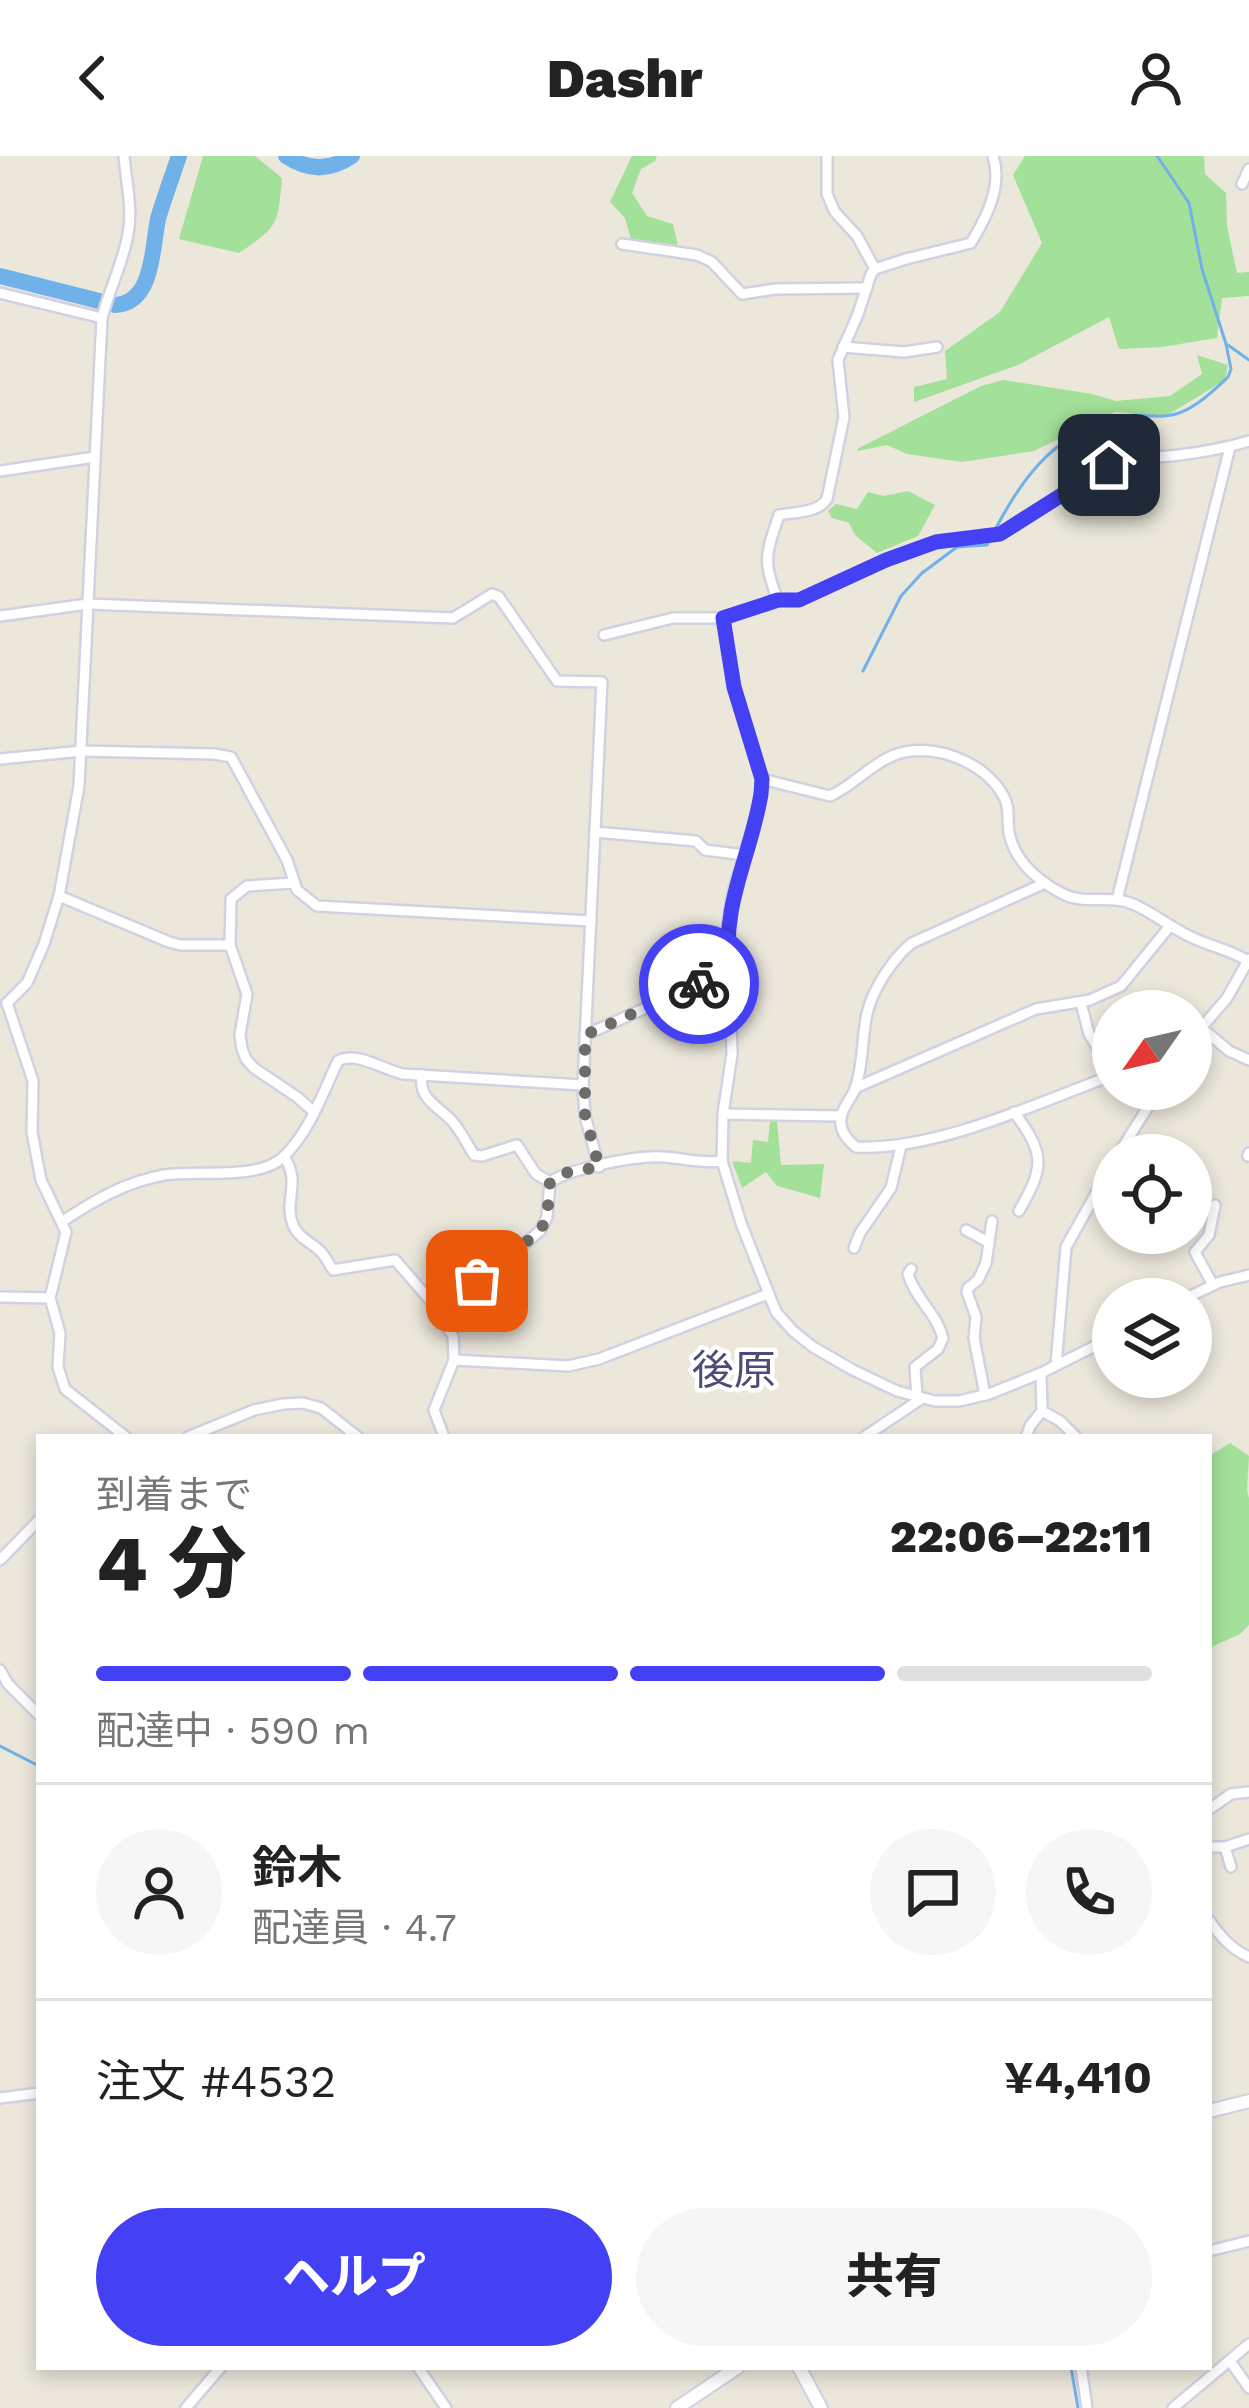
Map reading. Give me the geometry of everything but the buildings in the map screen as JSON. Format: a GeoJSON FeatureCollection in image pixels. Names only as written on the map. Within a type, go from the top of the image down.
{"type":"FeatureCollection","features":[{"type":"Feature","properties":{"kind":"street"},"geometry":{"type":"LineString","coordinates":[[122,1434],[65,1389],[58,1367],[60,1333],[50,1298],[66,1232],[41,1180],[32,1132],[33,1081],[4,1002],[34,971],[59,896],[79,786],[102,318],[128,236],[124,156]]}},
{"type":"Feature","properties":{"kind":"street"},"geometry":{"type":"LineString","coordinates":[[827,156],[826,194],[875,268]]}},
{"type":"Feature","properties":{"kind":"street"},"geometry":{"type":"LineString","coordinates":[[875,268],[971,243],[987,217],[997,164],[993,156]]}},
{"type":"Feature","properties":{"kind":"street"},"geometry":{"type":"LineString","coordinates":[[1242,184],[1249,169]]}},
{"type":"Feature","properties":{"kind":"street"},"geometry":{"type":"LineString","coordinates":[[622,244],[712,262],[742,293],[866,288]]}},
{"type":"Feature","properties":{"kind":"street"},"geometry":{"type":"LineString","coordinates":[[778,600],[766,560],[779,515],[816,508],[827,499],[844,417],[838,360],[875,268]]}},
{"type":"Feature","properties":{"kind":"street"},"geometry":{"type":"LineString","coordinates":[[0,293],[102,318]]}},
{"type":"Feature","properties":{"kind":"street"},"geometry":{"type":"LineString","coordinates":[[843,347],[904,352],[937,346]]}},
{"type":"Feature","properties":{"kind":"street"},"geometry":{"type":"LineString","coordinates":[[604,634],[674,619],[723,618],[778,600],[799,600],[936,542],[1000,534],[1127,458],[1177,455],[1249,441]]}},
{"type":"Feature","properties":{"kind":"street"},"geometry":{"type":"LineString","coordinates":[[1117,900],[1230,447]]}},
{"type":"Feature","properties":{"kind":"street"},"geometry":{"type":"LineString","coordinates":[[0,471],[95,457]]}},
{"type":"Feature","properties":{"kind":"street"},"geometry":{"type":"LineString","coordinates":[[0,616],[88,604],[453,618],[492,594],[499,597],[557,681],[602,682],[583,1085],[585,1115],[599,1167]]}},
{"type":"Feature","properties":{"kind":"street"},"geometry":{"type":"LineString","coordinates":[[723,618],[734,687],[762,779],[728,923],[732,1054],[722,1161],[768,1294],[783,1322],[813,1347],[868,1378],[919,1399],[959,1401],[985,1395],[1092,1347]]}},
{"type":"Feature","properties":{"kind":"street"},"geometry":{"type":"LineString","coordinates":[[762,779],[830,796],[891,756],[916,750],[951,755],[994,781],[1006,800],[1015,850],[1031,875],[1080,901],[1133,904],[1194,939],[1248,960],[1212,1018]]}},
{"type":"Feature","properties":{"kind":"street"},"geometry":{"type":"LineString","coordinates":[[0,760],[82,751],[231,757],[287,860],[294,883],[317,906],[591,921]]}},
{"type":"Feature","properties":{"kind":"street"},"geometry":{"type":"LineString","coordinates":[[595,832],[696,841],[705,850],[744,855]]}},
{"type":"Feature","properties":{"kind":"street"},"geometry":{"type":"LineString","coordinates":[[294,883],[247,886],[231,899],[230,945],[247,994],[240,1035],[246,1059],[313,1111]]}},
{"type":"Feature","properties":{"kind":"street"},"geometry":{"type":"LineString","coordinates":[[1045,883],[899,953],[870,1003],[862,1062],[840,1116],[846,1139],[856,1147],[901,1146],[1014,1112],[1092,1082]]}},
{"type":"Feature","properties":{"kind":"street"},"geometry":{"type":"LineString","coordinates":[[59,896],[169,942],[230,945]]}},
{"type":"Feature","properties":{"kind":"street"},"geometry":{"type":"LineString","coordinates":[[855,1088],[1036,1009],[1081,1003],[1121,986],[1170,926]]}},
{"type":"Feature","properties":{"kind":"street"},"geometry":{"type":"LineString","coordinates":[[585,1035],[729,971]]}},
{"type":"Feature","properties":{"kind":"street"},"geometry":{"type":"LineString","coordinates":[[1081,1003],[1092,1039]]}},
{"type":"Feature","properties":{"kind":"street"},"geometry":{"type":"LineString","coordinates":[[1212,1037],[1249,1060]]}},
{"type":"Feature","properties":{"kind":"street"},"geometry":{"type":"LineString","coordinates":[[63,1221],[134,1182],[166,1175],[267,1168],[284,1157],[344,1057],[352,1055],[382,1069],[422,1075],[583,1085]]}},
{"type":"Feature","properties":{"kind":"street"},"geometry":{"type":"LineString","coordinates":[[422,1075],[423,1095],[454,1123],[474,1155],[517,1145],[536,1174],[550,1182]]}},
{"type":"Feature","properties":{"kind":"street"},"geometry":{"type":"LineString","coordinates":[[1014,1112],[1035,1140],[1038,1162],[1035,1184],[1019,1210]]}},
{"type":"Feature","properties":{"kind":"street"},"geometry":{"type":"LineString","coordinates":[[723,1114],[840,1116]]}},
{"type":"Feature","properties":{"kind":"street"},"geometry":{"type":"LineString","coordinates":[[854,1247],[891,1188],[901,1146]]}},
{"type":"Feature","properties":{"kind":"street"},"geometry":{"type":"LineString","coordinates":[[284,1157],[294,1180],[290,1205],[294,1228],[333,1270],[395,1260],[430,1300],[452,1336],[454,1360],[434,1410],[443,1434]]}},
{"type":"Feature","properties":{"kind":"street"},"geometry":{"type":"LineString","coordinates":[[550,1182],[564,1173],[635,1158],[722,1161]]}},
{"type":"Feature","properties":{"kind":"street"},"geometry":{"type":"LineString","coordinates":[[430,1300],[487,1275],[540,1231],[547,1217],[550,1182]]}},
{"type":"Feature","properties":{"kind":"street"},"geometry":{"type":"LineString","coordinates":[[1056,1365],[1066,1247],[1092,1201]]}},
{"type":"Feature","properties":{"kind":"street"},"geometry":{"type":"LineString","coordinates":[[1215,1205],[1209,1235],[1195,1252],[1213,1285],[1249,1275]]}},
{"type":"Feature","properties":{"kind":"street"},"geometry":{"type":"LineString","coordinates":[[985,1395],[974,1338],[976,1317],[967,1292],[983,1270],[992,1221]]}},
{"type":"Feature","properties":{"kind":"street"},"geometry":{"type":"LineString","coordinates":[[966,1230],[988,1242]]}},
{"type":"Feature","properties":{"kind":"street"},"geometry":{"type":"LineString","coordinates":[[911,1269],[912,1288],[944,1338],[915,1367],[919,1399]]}},
{"type":"Feature","properties":{"kind":"street"},"geometry":{"type":"LineString","coordinates":[[454,1360],[568,1366],[599,1359],[768,1294]]}},
{"type":"Feature","properties":{"kind":"street"},"geometry":{"type":"LineString","coordinates":[[0,1297],[50,1298]]}},
{"type":"Feature","properties":{"kind":"street"},"geometry":{"type":"LineString","coordinates":[[1027,1434],[1042,1412],[1041,1372]]}},
{"type":"Feature","properties":{"kind":"street"},"geometry":{"type":"LineString","coordinates":[[868,1434],[919,1399]]}},
{"type":"Feature","properties":{"kind":"street"},"geometry":{"type":"LineString","coordinates":[[195,1434],[254,1410],[303,1403],[321,1408],[354,1434]]}},
{"type":"Feature","properties":{"kind":"street"},"geometry":{"type":"LineString","coordinates":[[1042,1412],[1073,1434]]}},
{"type":"Feature","properties":{"kind":"street"},"geometry":{"type":"LineString","coordinates":[[0,1560],[36,1523]]}},
{"type":"Feature","properties":{"kind":"street"},"geometry":{"type":"LineString","coordinates":[[0,1670],[36,1712]]}},
{"type":"Feature","properties":{"kind":"street"},"geometry":{"type":"LineString","coordinates":[[1212,1807],[1231,1794],[1249,1792]]}},
{"type":"Feature","properties":{"kind":"street"},"geometry":{"type":"LineString","coordinates":[[1212,1847],[1249,1839]]}},
{"type":"Feature","properties":{"kind":"street"},"geometry":{"type":"LineString","coordinates":[[1225,1847],[1231,1867]]}},
{"type":"Feature","properties":{"kind":"street"},"geometry":{"type":"LineString","coordinates":[[1212,1924],[1236,1952],[1249,1957]]}},
{"type":"Feature","properties":{"kind":"street"},"geometry":{"type":"LineString","coordinates":[[0,2098],[36,2093]]}},
{"type":"Feature","properties":{"kind":"street"},"geometry":{"type":"LineString","coordinates":[[1212,2110],[1249,2101]]}},
{"type":"Feature","properties":{"kind":"street"},"geometry":{"type":"LineString","coordinates":[[1212,2250],[1249,2241]]}},
{"type":"Feature","properties":{"kind":"street"},"geometry":{"type":"LineString","coordinates":[[1173,2408],[1249,2344]]}},
{"type":"Feature","properties":{"kind":"street"},"geometry":{"type":"LineString","coordinates":[[1230,2361],[1249,2388]]}},
{"type":"Feature","properties":{"kind":"street"},"geometry":{"type":"LineString","coordinates":[[186,2408],[218,2370]]}},
{"type":"Feature","properties":{"kind":"street"},"geometry":{"type":"LineString","coordinates":[[420,2370],[446,2408]]}},
{"type":"Feature","properties":{"kind":"street"},"geometry":{"type":"LineString","coordinates":[[677,2408],[734,2370]]}},
{"type":"Feature","properties":{"kind":"street"},"geometry":{"type":"LineString","coordinates":[[801,2370],[821,2408]]}},
{"type":"Feature","properties":{"kind":"street"},"geometry":{"type":"LineString","coordinates":[[1081,2370],[1087,2408]]}},
{"type":"Feature","properties":{"kind":"green space"},"geometry":{"type":"Polygon","coordinates":[[[203,156],[255,156],[282,178],[274,223],[239,253],[179,239],[203,156]]]}},
{"type":"Feature","properties":{"kind":"green space"},"geometry":{"type":"Polygon","coordinates":[[[632,156],[657,156],[641,169],[632,193],[647,216],[673,224],[678,246],[631,240],[625,218],[610,202],[632,156]]]}},
{"type":"Feature","properties":{"kind":"green space"},"geometry":{"type":"Polygon","coordinates":[[[1025,156],[1204,156],[1205,174],[1226,193],[1237,273],[1249,272],[1249,296],[1222,298],[1217,338],[1119,349],[1109,317],[1018,365],[914,402],[914,387],[947,379],[945,351],[1000,312],[1042,243],[1013,175],[1025,156]]]}},
{"type":"Feature","properties":{"kind":"green space"},"geometry":{"type":"Polygon","coordinates":[[[1197,355],[1228,365],[1225,380],[1166,416],[1115,412],[1034,451],[962,462],[907,454],[887,445],[857,449],[981,386],[1003,380],[1116,401],[1170,396],[1202,374],[1197,355]]]}},
{"type":"Feature","properties":{"kind":"green space"},"geometry":{"type":"Polygon","coordinates":[[[908,491],[935,505],[918,536],[877,553],[855,535],[849,523],[832,518],[828,511],[836,504],[857,509],[868,492],[884,496],[908,491]]]}},
{"type":"Feature","properties":{"kind":"green space"},"geometry":{"type":"Polygon","coordinates":[[[777,1120],[781,1165],[824,1164],[820,1198],[777,1186],[766,1172],[742,1188],[732,1161],[751,1163],[753,1140],[768,1142],[770,1121],[777,1120]]]}},
{"type":"Feature","properties":{"kind":"green space"},"geometry":{"type":"Polygon","coordinates":[[[1230,1443],[1249,1456],[1249,1625],[1212,1647],[1212,1454],[1230,1443]]]}},
{"type":"Feature","properties":{"kind":"waterway"},"geometry":{"type":"LineString","coordinates":[[0,276],[115,305],[128,302],[149,272],[158,219],[179,156]]}},
{"type":"Feature","properties":{"kind":"waterway"},"geometry":{"type":"LineString","coordinates":[[286,156],[319,167],[352,156]]}},
{"type":"Feature","properties":{"kind":"waterway"},"geometry":{"type":"LineString","coordinates":[[863,671],[901,596],[957,547],[987,545],[1024,483],[1054,450],[1072,436],[1118,417],[1183,412],[1228,377],[1226,344],[1202,269],[1189,203],[1157,156]]}},
{"type":"Feature","properties":{"kind":"waterway"},"geometry":{"type":"LineString","coordinates":[[1228,345],[1249,360]]}},
{"type":"Feature","properties":{"kind":"waterway"},"geometry":{"type":"LineString","coordinates":[[0,1746],[36,1764]]}},
{"type":"Feature","properties":{"kind":"waterway"},"geometry":{"type":"LineString","coordinates":[[1072,2370],[1078,2408]]}},
{"type":"Feature","properties":{"kind":"way so far"},"geometry":{"type":"LineString","coordinates":[[477,1281],[540,1231],[547,1217],[550,1182],[564,1173],[599,1167],[585,1115],[585,1035],[699,984]]}},
{"type":"Feature","properties":{"kind":"district","name":"後原"},"geometry":{"type":"Point","coordinates":[734,1370]}},
{"type":"Feature","properties":{"kind":"route"},"geometry":{"type":"LineString","coordinates":[[699,984],[729,971],[733,892],[759,807],[762,779],[734,687],[723,618],[778,600],[799,600],[936,542],[1000,534],[1109,465]]}}]}
